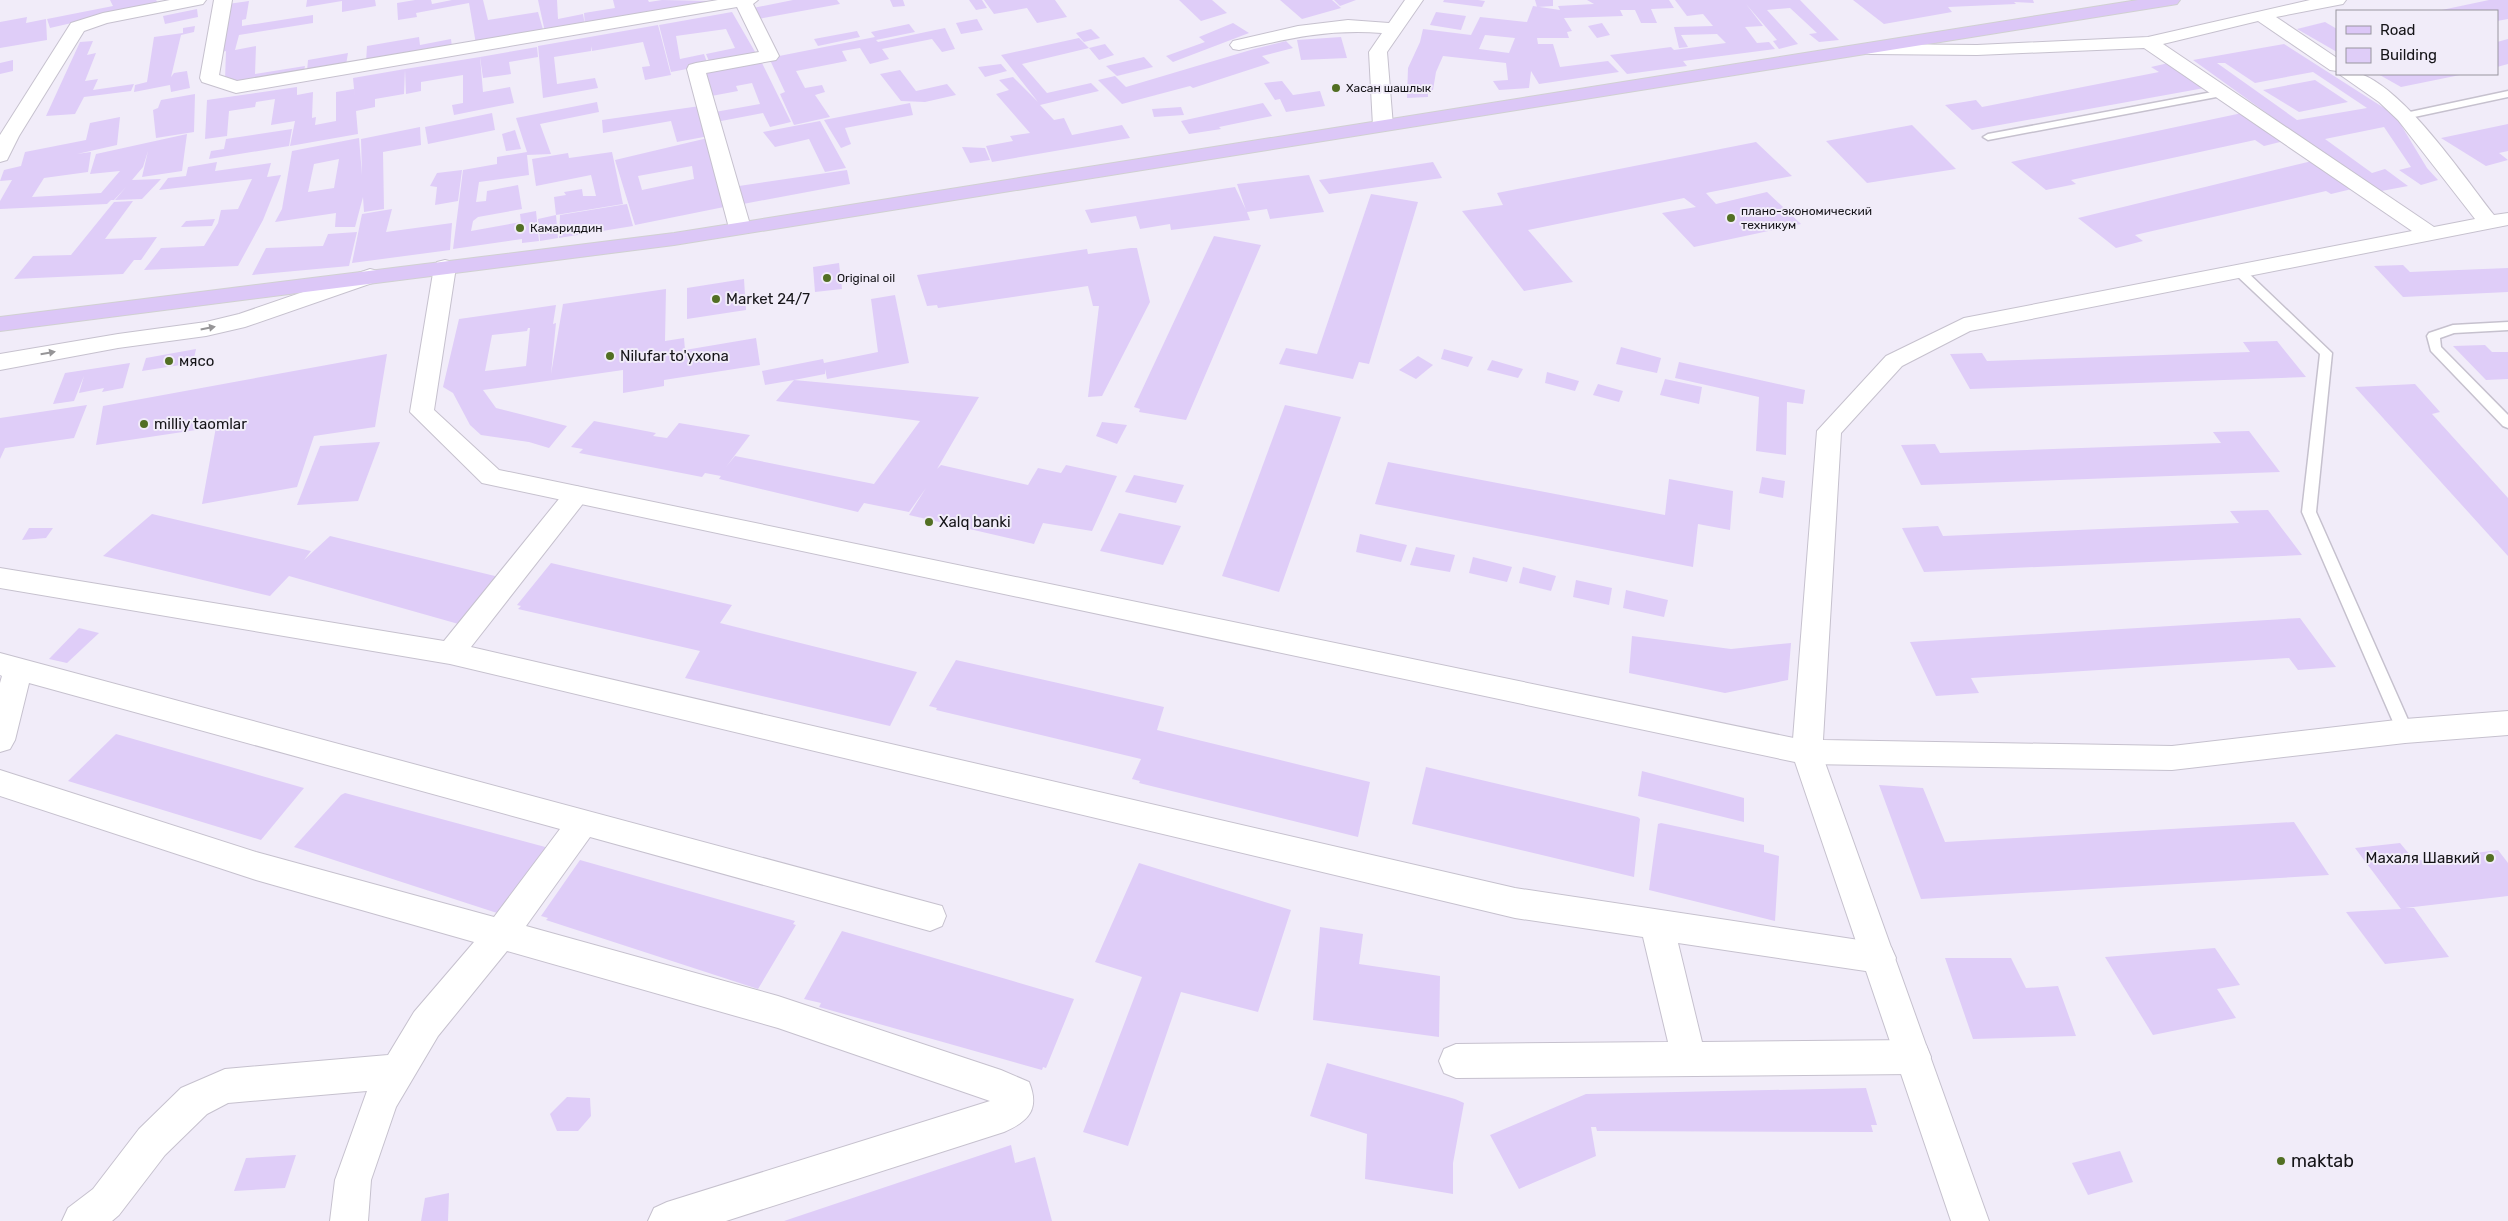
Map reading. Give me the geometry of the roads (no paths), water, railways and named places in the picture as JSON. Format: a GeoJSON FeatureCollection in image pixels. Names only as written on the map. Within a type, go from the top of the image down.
{"type":"FeatureCollection","features":[{"type":"Feature","properties":{"kind":"main road"},"geometry":{"type":"LineString","coordinates":[[0,324],[674,239],[2171,0]]}},
{"type":"Feature","properties":{"kind":"street"},"geometry":{"type":"LineString","coordinates":[[0,156],[9,136],[77,27],[103,18],[197,0]]}},
{"type":"Feature","properties":{"kind":"street"},"geometry":{"type":"LineString","coordinates":[[223,0],[210,78],[236,87],[746,1],[770,56],[696,69],[740,228]]}},
{"type":"Feature","properties":{"kind":"street"},"geometry":{"type":"LineString","coordinates":[[1383,126],[1378,52],[1414,0]]}},
{"type":"Feature","properties":{"kind":"street"},"geometry":{"type":"LineString","coordinates":[[1870,49],[1977,50],[2148,42],[2261,15],[2337,0]]}},
{"type":"Feature","properties":{"kind":"street"},"geometry":{"type":"LineString","coordinates":[[2261,15],[2336,65]]}},
{"type":"Feature","properties":{"kind":"street"},"geometry":{"type":"LineString","coordinates":[[1239,45],[1298,31],[1348,25],[1394,29]]}},
{"type":"Feature","properties":{"kind":"street"},"geometry":{"type":"LineString","coordinates":[[2148,42],[2429,233]]}},
{"type":"Feature","properties":{"kind":"street"},"geometry":{"type":"LineString","coordinates":[[2350,75],[2386,98],[2405,116],[2498,221]]}},
{"type":"Feature","properties":{"kind":"street"},"geometry":{"type":"LineString","coordinates":[[1970,1221],[1807,752],[1829,431],[1894,361],[1964,325],[2498,221]]}},
{"type":"Feature","properties":{"kind":"street"},"geometry":{"type":"LineString","coordinates":[[445,267],[422,412],[491,477],[1807,752],[2172,758],[2405,731],[2508,723]]}},
{"type":"Feature","properties":{"kind":"street"},"geometry":{"type":"LineString","coordinates":[[0,362],[118,341],[206,330],[245,320],[370,276]]}},
{"type":"Feature","properties":{"kind":"street"},"geometry":{"type":"LineString","coordinates":[[450,652],[576,495]]}},
{"type":"Feature","properties":{"kind":"street"},"geometry":{"type":"LineString","coordinates":[[0,578],[450,652],[1515,903],[1880,958]]}},
{"type":"Feature","properties":{"kind":"street"},"geometry":{"type":"LineString","coordinates":[[0,740],[9,667],[930,916]]}},
{"type":"Feature","properties":{"kind":"street"},"geometry":{"type":"LineString","coordinates":[[0,783],[256,866],[778,1012],[1001,1087],[1016,1094],[1016,1104],[1004,1114],[666,1221]]}},
{"type":"Feature","properties":{"kind":"street"},"geometry":{"type":"LineString","coordinates":[[349,1221],[354,1180],[380,1099],[426,1024],[501,934],[584,822]]}},
{"type":"Feature","properties":{"kind":"street"},"geometry":{"type":"LineString","coordinates":[[1658,925],[1689,1059]]}},
{"type":"Feature","properties":{"kind":"street"},"geometry":{"type":"LineString","coordinates":[[1456,1061],[1914,1057]]}},
{"type":"Feature","properties":{"kind":"street"},"geometry":{"type":"LineString","coordinates":[[81,1221],[106,1202],[152,1142],[194,1101],[225,1086],[398,1071]]}},
{"type":"Feature","properties":{"kind":"lane"},"geometry":{"type":"LineString","coordinates":[[1988,137],[2223,93]]}},
{"type":"Feature","properties":{"kind":"lane"},"geometry":{"type":"LineString","coordinates":[[2405,116],[2508,94]]}},
{"type":"Feature","properties":{"kind":"lane"},"geometry":{"type":"LineString","coordinates":[[2240,272],[2326,353],[2309,512],[2405,731]]}},
{"type":"Feature","properties":{"kind":"lane"},"geometry":{"type":"LineString","coordinates":[[2508,326],[2453,329],[2432,336],[2435,348],[2508,423]]}},
{"type":"Feature","properties":{"kind":"place","name":"Хасан шашлык"},"geometry":{"type":"Point","coordinates":[1336,88]}},
{"type":"Feature","properties":{"kind":"place","name":"плано-экономический техникум"},"geometry":{"type":"Point","coordinates":[1731,218]}},
{"type":"Feature","properties":{"kind":"place","name":"Камариддин"},"geometry":{"type":"Point","coordinates":[520,228]}},
{"type":"Feature","properties":{"kind":"place","name":"Original oil"},"geometry":{"type":"Point","coordinates":[827,278]}},
{"type":"Feature","properties":{"kind":"place","name":"Market 24/7"},"geometry":{"type":"Point","coordinates":[716,299]}},
{"type":"Feature","properties":{"kind":"place","name":"Nilufar to'yxona"},"geometry":{"type":"Point","coordinates":[610,356]}},
{"type":"Feature","properties":{"kind":"place","name":"мясо"},"geometry":{"type":"Point","coordinates":[169,361]}},
{"type":"Feature","properties":{"kind":"place","name":"milliy taomlar"},"geometry":{"type":"Point","coordinates":[144,424]}},
{"type":"Feature","properties":{"kind":"place","name":"Xalq banki"},"geometry":{"type":"Point","coordinates":[929,522]}},
{"type":"Feature","properties":{"kind":"place","name":"Махаля Шавкий"},"geometry":{"type":"Point","coordinates":[2490,858]}},
{"type":"Feature","properties":{"kind":"place","name":"maktab"},"geometry":{"type":"Point","coordinates":[2281,1161]}}]}
